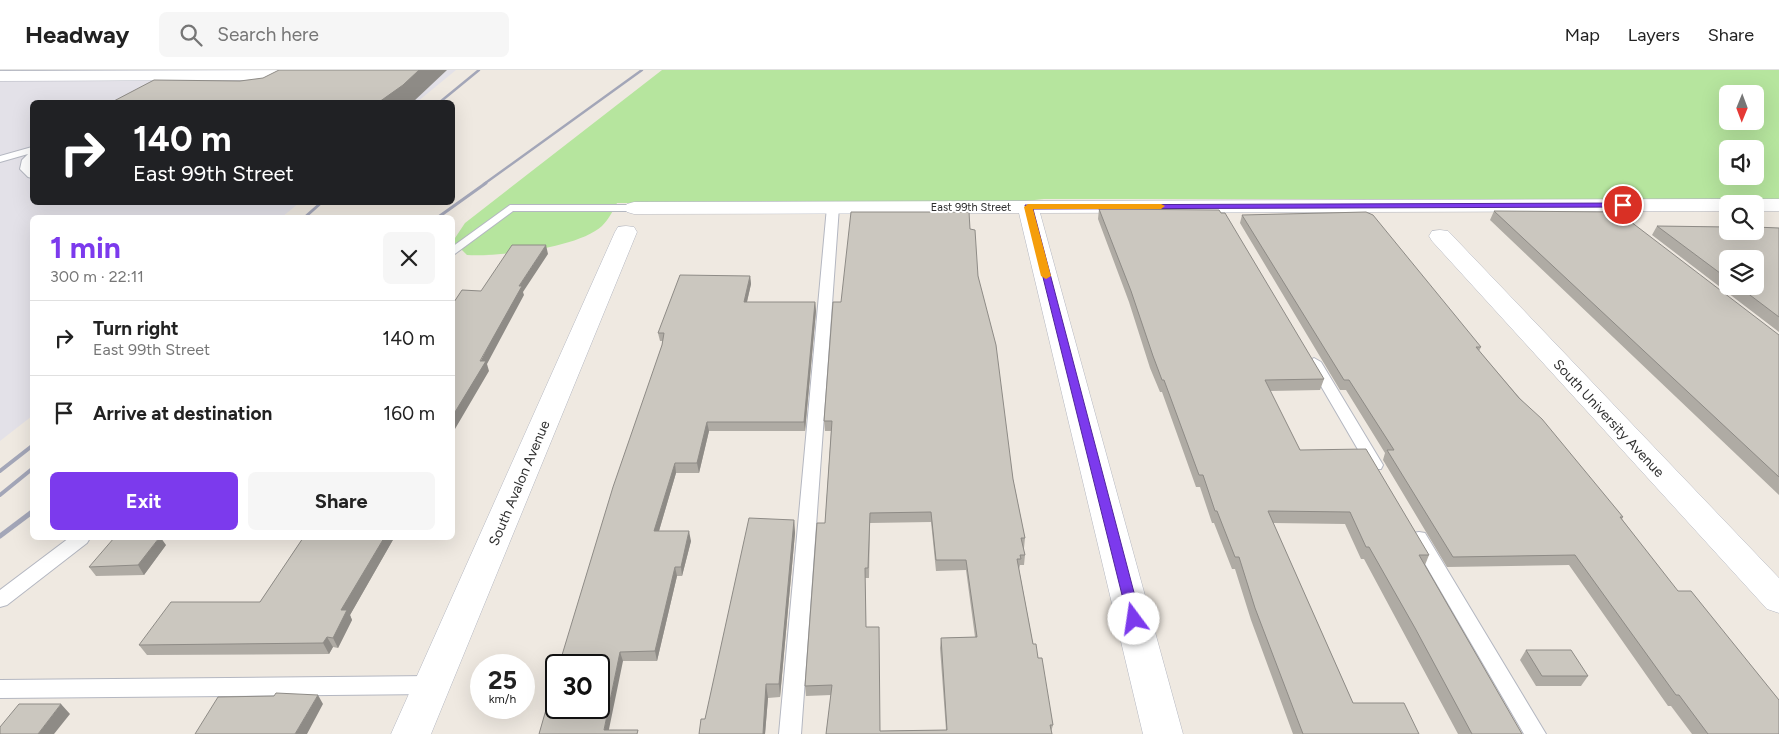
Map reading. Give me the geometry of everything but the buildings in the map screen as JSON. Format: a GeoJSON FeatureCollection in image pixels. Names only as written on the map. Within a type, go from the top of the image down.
{"type":"FeatureCollection","features":[{"type":"Feature","properties":{"kind":"street"},"geometry":{"type":"LineString","coordinates":[[0,76],[211,76],[329,70]]}},
{"type":"Feature","properties":{"kind":"street","name":"East 99th Street"},"geometry":{"type":"LineString","coordinates":[[630,220],[833,207],[1221,206],[1613,211],[1719,205]]}},
{"type":"Feature","properties":{"kind":"street"},"geometry":{"type":"LineString","coordinates":[[1764,205],[1779,205]]}},
{"type":"Feature","properties":{"kind":"street"},"geometry":{"type":"LineString","coordinates":[[1028,207],[1163,734]]}},
{"type":"Feature","properties":{"kind":"street","name":"South Avalon Avenue"},"geometry":{"type":"LineString","coordinates":[[411,734],[630,220]]}},
{"type":"Feature","properties":{"kind":"street","name":"South University Avenue"},"geometry":{"type":"LineString","coordinates":[[1440,236],[1779,600]]}},
{"type":"Feature","properties":{"kind":"lane"},"geometry":{"type":"LineString","coordinates":[[193,86],[211,76]]}},
{"type":"Feature","properties":{"kind":"lane"},"geometry":{"type":"LineString","coordinates":[[0,159],[30,151]]}},
{"type":"Feature","properties":{"kind":"lane"},"geometry":{"type":"LineString","coordinates":[[30,158],[27,160],[25,169],[30,173]]}},
{"type":"Feature","properties":{"kind":"lane"},"geometry":{"type":"LineString","coordinates":[[1221,206],[1232,226]]}},
{"type":"Feature","properties":{"kind":"lane"},"geometry":{"type":"LineString","coordinates":[[790,734],[833,207]]}},
{"type":"Feature","properties":{"kind":"lane"},"geometry":{"type":"LineString","coordinates":[[455,251],[510,208],[630,220]]}},
{"type":"Feature","properties":{"kind":"lane"},"geometry":{"type":"LineString","coordinates":[[1303,344],[1384,480]]}},
{"type":"Feature","properties":{"kind":"lane"},"geometry":{"type":"LineString","coordinates":[[1409,522],[1535,734]]}},
{"type":"Feature","properties":{"kind":"lane"},"geometry":{"type":"LineString","coordinates":[[0,600],[78,540]]}},
{"type":"Feature","properties":{"kind":"lane"},"geometry":{"type":"LineString","coordinates":[[0,689],[432,685]]}},
{"type":"Feature","properties":{"kind":"shaded area"},"geometry":{"type":"Polygon","coordinates":[[[0,70],[456,70],[419,100],[30,100],[30,205],[297,205],[284,215],[30,215],[30,418],[0,441],[0,70]]]}},
{"type":"Feature","properties":{"kind":"green space"},"geometry":{"type":"Polygon","coordinates":[[[662,70],[1779,70],[1779,199],[1764,199],[1764,195],[1719,195],[1719,199],[1044,199],[1015,202],[617,203],[602,226],[591,234],[537,250],[517,253],[467,255],[455,243],[455,238],[465,223],[662,70]]]}},
{"type":"Feature","properties":{"kind":"railway"},"geometry":{"type":"LineString","coordinates":[[442,100],[479,70]]}},
{"type":"Feature","properties":{"kind":"railway"},"geometry":{"type":"LineString","coordinates":[[484,184],[642,70]]}},
{"type":"Feature","properties":{"kind":"railway"},"geometry":{"type":"LineString","coordinates":[[441,215],[486,183]]}},
{"type":"Feature","properties":{"kind":"railway"},"geometry":{"type":"LineString","coordinates":[[307,215],[319,205]]}},
{"type":"Feature","properties":{"kind":"railway"},"geometry":{"type":"LineString","coordinates":[[0,471],[30,448]]}},
{"type":"Feature","properties":{"kind":"railway"},"geometry":{"type":"LineString","coordinates":[[0,495],[30,471]]}},
{"type":"Feature","properties":{"kind":"railway"},"geometry":{"type":"LineString","coordinates":[[0,536],[30,514]]}},
{"type":"Feature","properties":{"kind":"slow traffic"},"geometry":{"type":"LineString","coordinates":[[1046,276],[1028,207],[1161,206]]}},
{"type":"Feature","properties":{"kind":"route"},"geometry":{"type":"LineString","coordinates":[[1134,619],[1028,207],[1623,205]]}}]}
